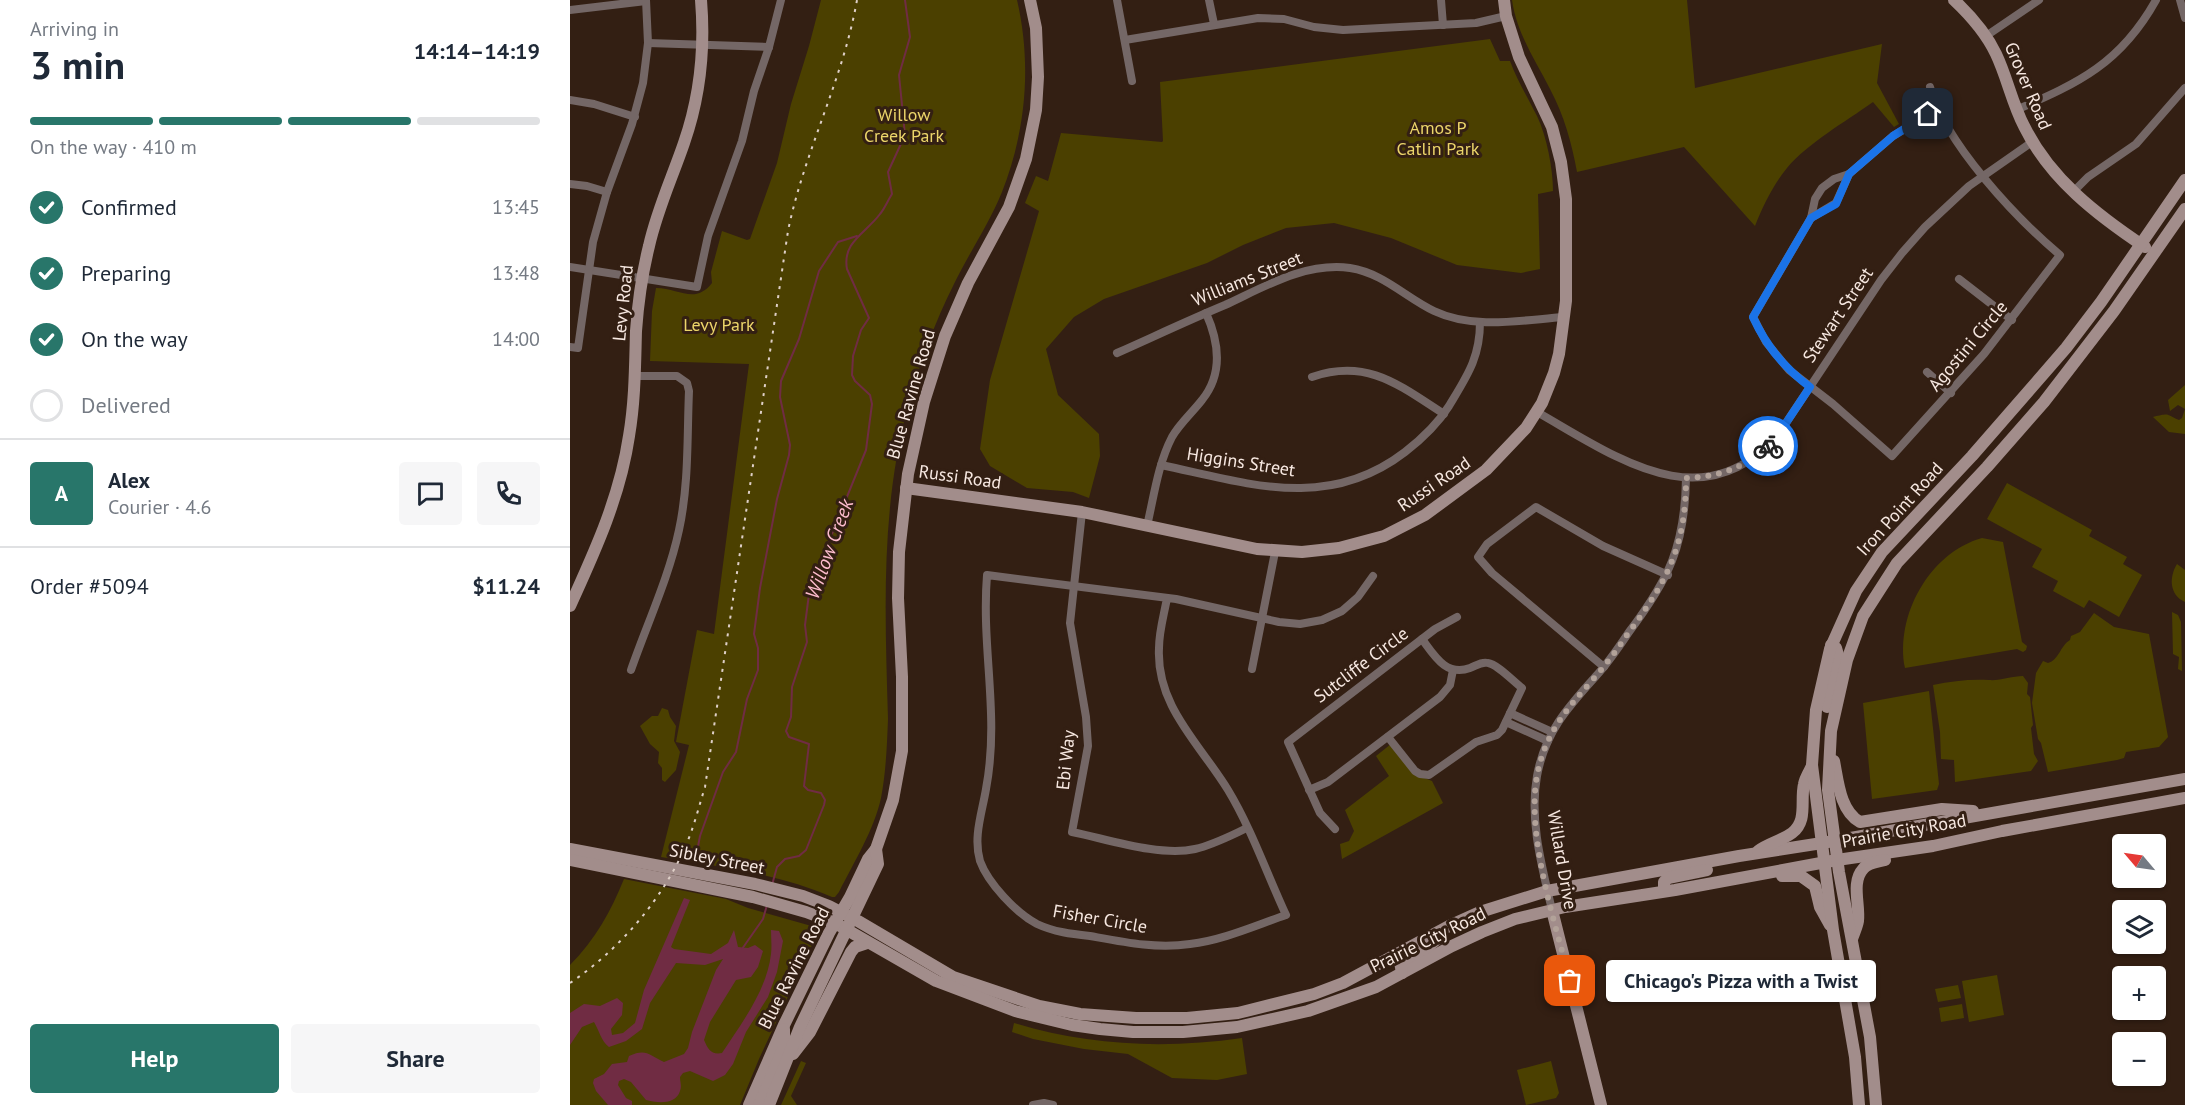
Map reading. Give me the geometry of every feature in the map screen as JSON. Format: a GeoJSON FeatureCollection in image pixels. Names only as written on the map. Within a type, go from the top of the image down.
{"type":"FeatureCollection","features":[{"type":"Feature","properties":{"kind":"main road","name":"Levy Road"},"geometry":{"type":"LineString","coordinates":[[570,606],[599,543],[618,490],[630,435],[642,278],[655,221],[691,120],[700,75],[701,0]]}},
{"type":"Feature","properties":{"kind":"main road","name":"Blue Ravine Road"},"geometry":{"type":"LineString","coordinates":[[769,1105],[868,860],[876,849],[893,800],[902,751],[903,696],[898,598],[899,552],[906,488],[919,421],[945,336],[968,283],[1009,207],[1026,159],[1035,118],[1038,77],[1036,28],[1030,0]]}},
{"type":"Feature","properties":{"kind":"main road","name":"Russi Road"},"geometry":{"type":"LineString","coordinates":[[906,488],[1082,512],[1275,552],[1302,552],[1340,548],[1384,536],[1440,504],[1486,470],[1526,428],[1537,412],[1554,373],[1563,335],[1564,317],[1566,199],[1562,162],[1552,127],[1519,57],[1506,16],[1504,0]]}},
{"type":"Feature","properties":{"kind":"main road","name":"Grover Road"},"geometry":{"type":"LineString","coordinates":[[1954,0],[1986,36],[2000,63],[2016,110],[2032,142],[2050,167],[2073,192],[2154,253]]}},
{"type":"Feature","properties":{"kind":"main road","name":"Iron Point Road"},"geometry":{"type":"LineString","coordinates":[[1876,1105],[1874,1066],[1851,940],[1831,862],[1812,765],[1816,710],[1823,670],[1831,645],[1856,591],[1881,552],[1972,456],[2066,348],[2185,180]]}},
{"type":"Feature","properties":{"kind":"main road","name":"Iron Point Road"},"geometry":{"type":"LineString","coordinates":[[1828,842],[1831,737],[1846,660],[1863,616],[1883,582],[1911,545],[1981,474],[2044,402],[2114,312],[2185,209]]}},
{"type":"Feature","properties":{"kind":"main road"},"geometry":{"type":"LineString","coordinates":[[1831,645],[1836,648],[1838,655],[1826,711],[1827,721],[1847,810],[1853,818],[1860,822],[1871,822],[1942,809],[1989,813]]}},
{"type":"Feature","properties":{"kind":"main road"},"geometry":{"type":"LineString","coordinates":[[1754,854],[1769,843],[1783,839],[1798,828],[1803,818],[1804,782],[1812,765]]}},
{"type":"Feature","properties":{"kind":"main road","name":"Prairie City Road"},"geometry":{"type":"LineString","coordinates":[[843,921],[953,977],[1039,1006],[1080,1014],[1160,1019],[1238,1013],[1314,994],[1343,983],[1448,927],[1502,904],[1547,891],[2185,779]]}},
{"type":"Feature","properties":{"kind":"main road","name":"Prairie City Road"},"geometry":{"type":"LineString","coordinates":[[843,921],[867,943],[936,981],[1015,1011],[1072,1025],[1133,1032],[1183,1032],[1261,1023],[1308,1011],[1376,987],[1482,932],[1515,919],[1552,910],[1933,846],[2185,798]]}},
{"type":"Feature","properties":{"kind":"main road"},"geometry":{"type":"LineString","coordinates":[[1851,940],[1858,920],[1858,880],[1863,868],[1868,864],[1933,846]]}},
{"type":"Feature","properties":{"kind":"main road","name":"Sibley Street"},"geometry":{"type":"LineString","coordinates":[[570,849],[780,890],[814,900],[843,921]]}},
{"type":"Feature","properties":{"kind":"main road"},"geometry":{"type":"LineString","coordinates":[[1664,891],[1664,882],[1668,879],[1707,870],[1719,859]]}},
{"type":"Feature","properties":{"kind":"main road","name":"Sibley Street"},"geometry":{"type":"LineString","coordinates":[[570,860],[753,897],[843,921]]}},
{"type":"Feature","properties":{"kind":"main road","name":"Iron Point Road"},"geometry":{"type":"LineString","coordinates":[[1831,862],[1833,930],[1855,1057],[1859,1105]]}},
{"type":"Feature","properties":{"kind":"main road"},"geometry":{"type":"LineString","coordinates":[[1757,874],[1801,876],[1809,880],[1815,886],[1820,907],[1833,930]]}},
{"type":"Feature","properties":{"kind":"main road","name":"Willard Drive"},"geometry":{"type":"LineString","coordinates":[[1552,910],[1601,1105]]}},
{"type":"Feature","properties":{"kind":"main road","name":"Blue Ravine Road"},"geometry":{"type":"LineString","coordinates":[[749,1105],[784,1025],[843,921]]}},
{"type":"Feature","properties":{"kind":"main road"},"geometry":{"type":"LineString","coordinates":[[1402,973],[1400,962],[1429,946],[1448,927]]}},
{"type":"Feature","properties":{"kind":"main road"},"geometry":{"type":"LineString","coordinates":[[789,1058],[810,1032],[851,952],[855,947],[867,943]]}},
{"type":"Feature","properties":{"kind":"main road"},"geometry":{"type":"LineString","coordinates":[[1845,996],[1857,1003],[1866,1056],[1874,1066]]}},
{"type":"Feature","properties":{"kind":"main road"},"geometry":{"type":"LineString","coordinates":[[759,1105],[784,1047],[784,1025]]}},
{"type":"Feature","properties":{"kind":"street"},"geometry":{"type":"LineString","coordinates":[[570,267],[697,287],[708,236],[742,141],[781,0]]}},
{"type":"Feature","properties":{"kind":"street"},"geometry":{"type":"LineString","coordinates":[[1117,0],[1132,81]]}},
{"type":"Feature","properties":{"kind":"street"},"geometry":{"type":"LineString","coordinates":[[1209,0],[1214,24]]}},
{"type":"Feature","properties":{"kind":"street"},"geometry":{"type":"LineString","coordinates":[[1441,0],[1443,25]]}},
{"type":"Feature","properties":{"kind":"street"},"geometry":{"type":"LineString","coordinates":[[1986,36],[2039,0]]}},
{"type":"Feature","properties":{"kind":"street"},"geometry":{"type":"LineString","coordinates":[[2016,110],[2067,88],[2097,70],[2127,42],[2156,0]]}},
{"type":"Feature","properties":{"kind":"street"},"geometry":{"type":"LineString","coordinates":[[2180,0],[2185,18]]}},
{"type":"Feature","properties":{"kind":"street"},"geometry":{"type":"LineString","coordinates":[[570,10],[646,1],[648,43],[643,83],[635,117],[607,192],[588,269],[574,348]]}},
{"type":"Feature","properties":{"kind":"street"},"geometry":{"type":"LineString","coordinates":[[1125,40],[1214,24],[1272,18],[1329,29],[1476,23],[1506,16]]}},
{"type":"Feature","properties":{"kind":"street"},"geometry":{"type":"LineString","coordinates":[[648,43],[769,47]]}},
{"type":"Feature","properties":{"kind":"street"},"geometry":{"type":"LineString","coordinates":[[1930,87],[1938,109],[1951,133],[1983,175]]}},
{"type":"Feature","properties":{"kind":"street"},"geometry":{"type":"LineString","coordinates":[[2073,192],[2097,170],[2136,144],[2185,88]]}},
{"type":"Feature","properties":{"kind":"street"},"geometry":{"type":"LineString","coordinates":[[570,100],[594,104],[635,117]]}},
{"type":"Feature","properties":{"kind":"street"},"geometry":{"type":"LineString","coordinates":[[1810,387],[1775,355],[1753,317],[1811,218],[1815,199],[1822,188],[1834,179],[1849,174],[1893,136],[1938,109]]}},
{"type":"Feature","properties":{"kind":"street","name":"Stewart Street"},"geometry":{"type":"LineString","coordinates":[[1537,412],[1636,466],[1659,474],[1686,478],[1722,473],[1754,457],[1780,432],[1881,280],[1902,253],[1949,203],[1983,175],[2032,142]]}},
{"type":"Feature","properties":{"kind":"street"},"geometry":{"type":"LineString","coordinates":[[1811,218],[1836,204],[1849,174]]}},
{"type":"Feature","properties":{"kind":"street","name":"Agostini Circle"},"geometry":{"type":"LineString","coordinates":[[1810,387],[1833,404],[1892,456],[1951,393],[2012,320],[2060,255],[2021,220],[1983,175]]}},
{"type":"Feature","properties":{"kind":"street"},"geometry":{"type":"LineString","coordinates":[[570,184],[607,192]]}},
{"type":"Feature","properties":{"kind":"street","name":"Williams Street"},"geometry":{"type":"LineString","coordinates":[[1117,353],[1300,272],[1336,267],[1383,278],[1435,311],[1460,319],[1480,322],[1564,317]]}},
{"type":"Feature","properties":{"kind":"street"},"geometry":{"type":"LineString","coordinates":[[1959,279],[2012,320]]}},
{"type":"Feature","properties":{"kind":"street"},"geometry":{"type":"LineString","coordinates":[[1147,526],[1161,465],[1172,437],[1207,392],[1215,373],[1217,342],[1206,313]]}},
{"type":"Feature","properties":{"kind":"street","name":"Higgins Street"},"geometry":{"type":"LineString","coordinates":[[1161,465],[1275,488],[1324,487],[1354,480],[1387,464],[1423,438],[1444,414],[1473,365],[1480,343],[1480,322]]}},
{"type":"Feature","properties":{"kind":"street"},"geometry":{"type":"LineString","coordinates":[[1311,377],[1340,370],[1371,373],[1395,382],[1444,414]]}},
{"type":"Feature","properties":{"kind":"street"},"geometry":{"type":"LineString","coordinates":[[1927,372],[1951,393]]}},
{"type":"Feature","properties":{"kind":"street"},"geometry":{"type":"LineString","coordinates":[[631,670],[680,527],[686,471],[689,391],[687,383],[680,377],[635,376]]}},
{"type":"Feature","properties":{"kind":"street","name":"Willard Drive"},"geometry":{"type":"LineString","coordinates":[[1552,910],[1534,810],[1537,775],[1552,732],[1569,705],[1604,667],[1652,603],[1668,575],[1682,530],[1686,478]]}},
{"type":"Feature","properties":{"kind":"street"},"geometry":{"type":"LineString","coordinates":[[1604,667],[1492,573],[1478,557],[1487,544],[1536,507],[1603,546],[1668,575]]}},
{"type":"Feature","properties":{"kind":"street","name":"Ebi Way"},"geometry":{"type":"LineString","coordinates":[[1082,512],[1070,623],[1086,717],[1088,747],[1072,832],[1157,850],[1181,851],[1208,845],[1247,828]]}},
{"type":"Feature","properties":{"kind":"street"},"geometry":{"type":"LineString","coordinates":[[1252,669],[1275,552]]}},
{"type":"Feature","properties":{"kind":"street","name":"Fisher Circle"},"geometry":{"type":"LineString","coordinates":[[1167,598],[1159,650],[1159,664],[1164,688],[1176,715],[1227,789],[1286,915],[1204,942],[1180,945],[1152,945],[1053,930],[1023,915],[990,880],[981,862],[977,840],[988,781],[992,738],[992,695],[986,627],[987,575],[1167,598],[1289,623],[1322,620],[1332,616],[1351,604],[1373,576]]}},
{"type":"Feature","properties":{"kind":"street"},"geometry":{"type":"LineString","coordinates":[[1422,639],[1456,616]]}},
{"type":"Feature","properties":{"kind":"street","name":"Sutcliffe Circle"},"geometry":{"type":"LineString","coordinates":[[1310,790],[1288,742],[1422,639],[1440,662],[1453,670]]}},
{"type":"Feature","properties":{"kind":"street"},"geometry":{"type":"LineString","coordinates":[[1335,829],[1323,819],[1310,790],[1328,782],[1444,693],[1452,680],[1453,670],[1464,670],[1487,662],[1522,688],[1506,722],[1497,735],[1479,740],[1429,775],[1415,771],[1388,737]]}},
{"type":"Feature","properties":{"kind":"street"},"geometry":{"type":"LineString","coordinates":[[1510,713],[1552,732]]}},
{"type":"Feature","properties":{"kind":"street"},"geometry":{"type":"LineString","coordinates":[[1506,722],[1548,741]]}},
{"type":"Feature","properties":{"kind":"street"},"geometry":{"type":"LineString","coordinates":[[1033,1105],[1040,1103],[1053,1105]]}},
{"type":"Feature","properties":{"kind":"green space","name":"Willow Creek Park"},"geometry":{"type":"Polygon","coordinates":[[[821,0],[1017,0],[1022,24],[1025,73],[1021,121],[1010,169],[997,204],[954,284],[934,328],[913,388],[900,442],[893,481],[886,560],[888,719],[883,788],[869,834],[835,897],[770,877],[661,857],[689,745],[676,742],[697,630],[714,634],[749,364],[650,361],[652,311],[656,288],[686,294],[706,290],[712,283],[711,272],[722,231],[750,239],[777,163],[791,104],[821,0]]]}},
{"type":"Feature","properties":{"kind":"green space"},"geometry":{"type":"Polygon","coordinates":[[[1512,0],[1687,0],[1695,88],[1882,44],[1877,83],[1899,124],[1894,127],[1873,102],[1827,133],[1787,168],[1777,181],[1755,226],[1684,147],[1577,172],[1563,119],[1522,35],[1512,0]]]}},
{"type":"Feature","properties":{"kind":"green space","name":"Amos P Catlin Park"},"geometry":{"type":"Polygon","coordinates":[[[1490,39],[1500,61],[1510,61],[1541,124],[1549,153],[1553,191],[1538,194],[1540,269],[1521,273],[1457,265],[1391,238],[1334,223],[1286,228],[1243,245],[1207,263],[1104,299],[1074,317],[1046,349],[1058,395],[1099,434],[1100,456],[1089,498],[1073,492],[1027,488],[990,466],[980,449],[990,380],[1039,211],[1025,203],[1036,176],[1048,181],[1061,133],[1162,142],[1160,82],[1490,39]]]}},
{"type":"Feature","properties":{"kind":"green space"},"geometry":{"type":"Polygon","coordinates":[[[2185,385],[2185,409],[2178,405],[2170,411],[2168,400],[2185,385]]]}},
{"type":"Feature","properties":{"kind":"green space"},"geometry":{"type":"Polygon","coordinates":[[[2185,409],[2185,434],[2169,432],[2153,417],[2167,415],[2179,420],[2185,409]]]}},
{"type":"Feature","properties":{"kind":"green space"},"geometry":{"type":"Polygon","coordinates":[[[2007,483],[2092,530],[2089,536],[2127,557],[2123,564],[2142,575],[2119,617],[2089,600],[2084,608],[2053,591],[2058,581],[2032,567],[2042,549],[1987,519],[2007,483]]]}},
{"type":"Feature","properties":{"kind":"green space"},"geometry":{"type":"Polygon","coordinates":[[[1982,538],[2003,542],[2022,642],[2027,646],[2026,650],[2023,652],[2017,649],[1905,668],[1903,648],[1905,628],[1920,589],[1946,557],[1982,538]]]}},
{"type":"Feature","properties":{"kind":"green space"},"geometry":{"type":"Polygon","coordinates":[[[2177,564],[2185,570],[2185,602],[2173,590],[2172,580],[2177,564]]]}},
{"type":"Feature","properties":{"kind":"green space"},"geometry":{"type":"Polygon","coordinates":[[[2172,612],[2178,615],[2181,622],[2182,671],[2178,669],[2179,657],[2173,654],[2172,612]]]}},
{"type":"Feature","properties":{"kind":"green space"},"geometry":{"type":"Polygon","coordinates":[[[2094,613],[2114,627],[2149,634],[2168,737],[2159,747],[2126,752],[2124,758],[2048,772],[2038,739],[2032,703],[2036,673],[2043,661],[2048,663],[2055,659],[2071,636],[2080,632],[2094,613]]]}},
{"type":"Feature","properties":{"kind":"green space"},"geometry":{"type":"Polygon","coordinates":[[[2023,676],[2028,683],[2027,694],[2030,697],[2034,754],[2038,761],[2031,771],[1955,782],[1954,760],[1941,759],[1940,732],[1933,685],[2023,676]]]}},
{"type":"Feature","properties":{"kind":"green space"},"geometry":{"type":"Polygon","coordinates":[[[1929,691],[1939,784],[1937,790],[1872,799],[1863,703],[1929,691]]]}},
{"type":"Feature","properties":{"kind":"green space"},"geometry":{"type":"Polygon","coordinates":[[[662,708],[668,710],[676,726],[674,741],[680,752],[676,770],[665,782],[662,780],[662,768],[658,763],[659,752],[650,744],[640,726],[652,716],[658,716],[662,708]]]}},
{"type":"Feature","properties":{"kind":"green space"},"geometry":{"type":"Polygon","coordinates":[[[1391,744],[1417,775],[1432,781],[1443,803],[1342,859],[1340,844],[1349,841],[1354,831],[1345,810],[1389,776],[1376,756],[1391,744]]]}},
{"type":"Feature","properties":{"kind":"green space"},"geometry":{"type":"Polygon","coordinates":[[[624,879],[726,899],[748,908],[815,927],[817,933],[813,943],[740,1105],[570,1105],[570,965],[602,925],[624,879]]]}},
{"type":"Feature","properties":{"kind":"green space"},"geometry":{"type":"Polygon","coordinates":[[[1997,975],[2004,1015],[1969,1022],[1962,981],[1997,975]]]}},
{"type":"Feature","properties":{"kind":"green space"},"geometry":{"type":"Polygon","coordinates":[[[1958,985],[1961,998],[1938,1002],[1935,989],[1958,985]]]}},
{"type":"Feature","properties":{"kind":"green space"},"geometry":{"type":"Polygon","coordinates":[[[1962,1004],[1964,1018],[1941,1022],[1939,1008],[1962,1004]]]}},
{"type":"Feature","properties":{"kind":"green space"},"geometry":{"type":"Polygon","coordinates":[[[1014,1023],[1070,1037],[1127,1043],[1185,1044],[1242,1038],[1247,1074],[1217,1080],[1172,1078],[1128,1054],[1084,1049],[1033,1039],[1012,1032],[1014,1023]]]}},
{"type":"Feature","properties":{"kind":"green space"},"geometry":{"type":"Polygon","coordinates":[[[801,1061],[806,1063],[791,1096],[797,1105],[781,1105],[801,1061]]]}},
{"type":"Feature","properties":{"kind":"green space"},"geometry":{"type":"Polygon","coordinates":[[[1551,1061],[1559,1093],[1556,1098],[1526,1105],[1517,1070],[1551,1061]]]}},
{"type":"Feature","properties":{"kind":"shaded area"},"geometry":{"type":"Polygon","coordinates":[[[684,898],[690,900],[671,947],[711,954],[728,943],[734,930],[738,947],[748,948],[755,945],[763,951],[758,967],[751,977],[736,980],[710,1022],[704,1040],[710,1051],[722,1053],[759,993],[769,967],[771,930],[779,931],[783,941],[777,972],[768,997],[746,1032],[733,1064],[725,1075],[713,1081],[690,1071],[683,1073],[680,1077],[681,1087],[678,1096],[670,1101],[661,1102],[646,1100],[631,1082],[624,1079],[619,1081],[618,1085],[626,1098],[632,1101],[632,1105],[608,1105],[596,1091],[593,1083],[594,1079],[604,1074],[612,1064],[627,1062],[629,1056],[640,1053],[647,1053],[664,1062],[684,1054],[716,970],[723,959],[705,965],[676,963],[650,1003],[642,1029],[626,1041],[609,1047],[602,1039],[594,1022],[582,1027],[570,1045],[570,1013],[584,1004],[600,1006],[617,998],[623,1003],[622,1015],[611,1029],[612,1035],[623,1033],[635,1023],[644,990],[684,898]]]}},
{"type":"Feature","properties":{"kind":"waterway","name":"Willow Creek"},"geometry":{"type":"LineString","coordinates":[[772,885],[777,867],[785,859],[799,856],[806,850],[825,800],[821,793],[808,790],[804,786],[809,744],[789,737],[786,731],[791,717],[792,687],[807,642],[805,625],[809,594],[827,562],[829,541],[866,450],[872,404],[870,395],[852,375],[853,356],[861,330],[869,318],[847,269],[846,260],[856,239],[880,214],[892,194],[888,172],[905,135],[899,75],[910,37],[905,0]]}},
{"type":"Feature","properties":{"kind":"waterway"},"geometry":{"type":"LineString","coordinates":[[695,862],[700,836],[723,772],[736,752],[747,699],[758,670],[758,648],[754,634],[760,588],[790,445],[780,397],[781,381],[799,339],[819,271],[838,242],[857,236]]}},
{"type":"Feature","properties":{"kind":"waterway","name":"Willow Creek"},"geometry":{"type":"LineString","coordinates":[[742,949],[763,919],[767,905]]}},
{"type":"Feature","properties":{"kind":"railway"},"geometry":{"type":"LineString","coordinates":[[570,983],[606,955],[652,904],[686,845],[705,787],[788,231],[804,173],[843,59],[857,0]]}},
{"type":"Feature","properties":{"kind":"way so far"},"geometry":{"type":"LineString","coordinates":[[1570,981],[1547,891],[1534,810],[1537,775],[1545,748],[1569,705],[1604,667],[1652,603],[1668,575],[1682,530],[1686,478],[1710,476],[1733,469],[1744,464],[1768,446]]}},
{"type":"Feature","properties":{"kind":"place","name":"Chicago's Pizza with a Twist"},"geometry":{"type":"Point","coordinates":[1570,981]}},
{"type":"Feature","properties":{"kind":"route"},"geometry":{"type":"LineString","coordinates":[[1768,446],[1810,387],[1775,355],[1753,317],[1811,218],[1836,204],[1849,174],[1893,136],[1928,114]]}},
{"type":"Feature","properties":{"kind":"park label","name":"Levy Park"},"geometry":{"type":"Point","coordinates":[719,325]}}]}
